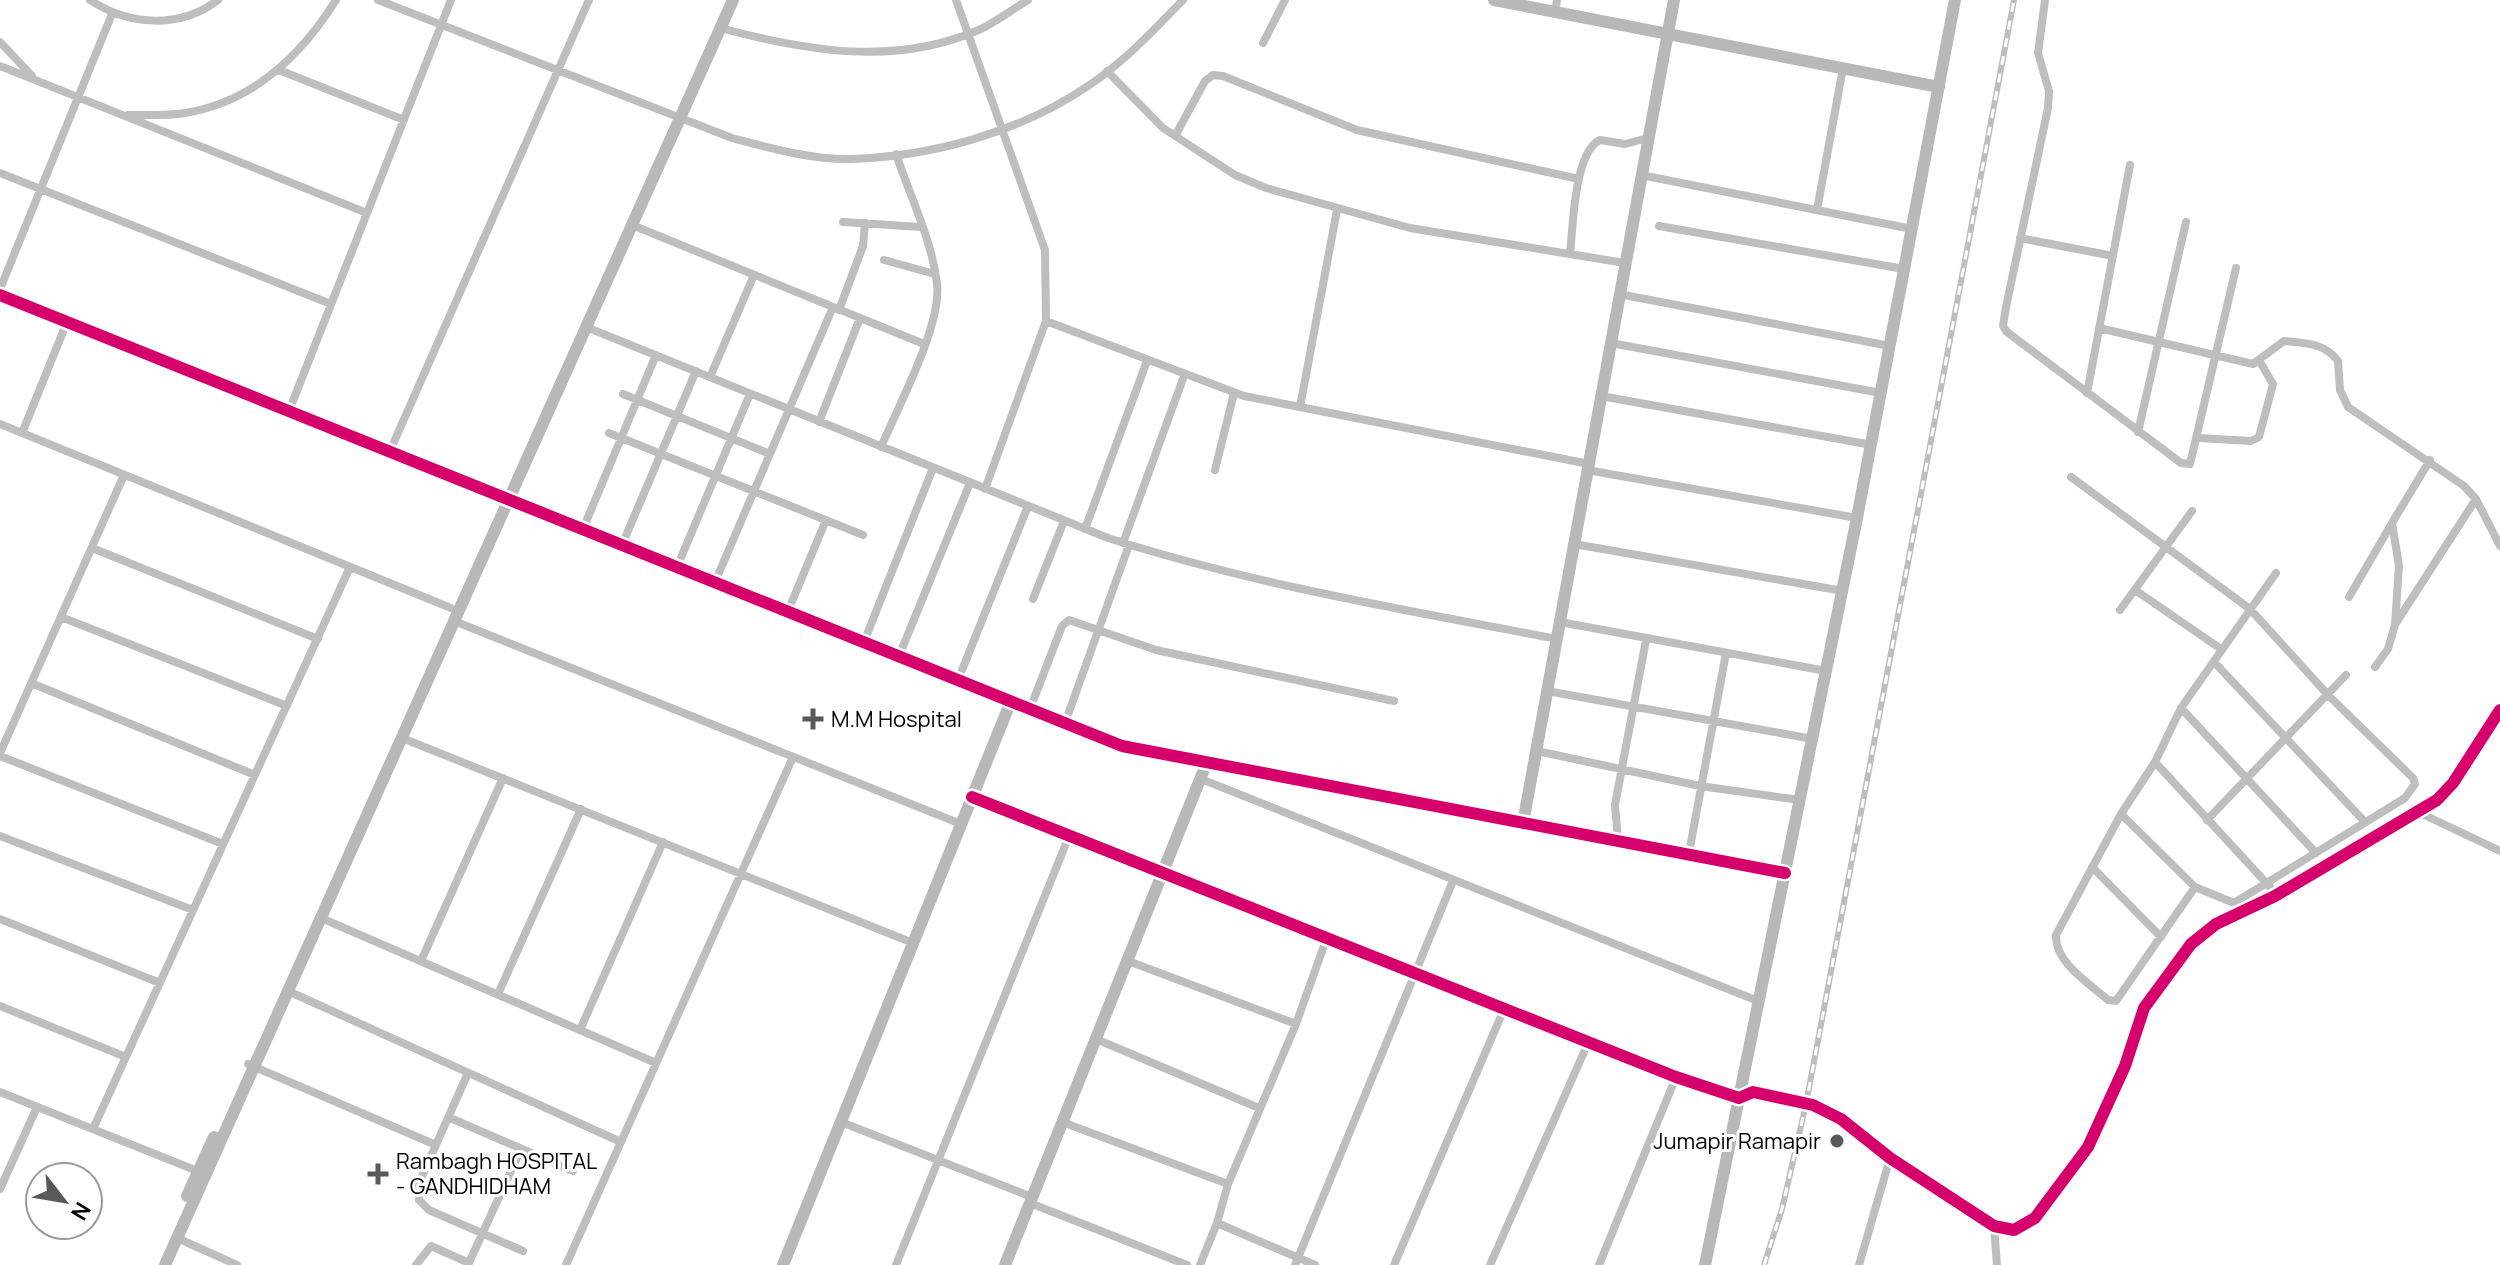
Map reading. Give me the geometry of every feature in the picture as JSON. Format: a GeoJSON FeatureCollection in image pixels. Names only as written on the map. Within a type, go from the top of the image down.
{"type":"FeatureCollection","features":[{"type":"Feature","properties":{"kind":"street"},"geometry":{"type":"LineString","coordinates":[[90,0],[112,14],[158,21],[190,16],[218,0]]}},
{"type":"Feature","properties":{"kind":"street"},"geometry":{"type":"LineString","coordinates":[[123,116],[185,113],[229,99],[279,70],[301,50],[336,0]]}},
{"type":"Feature","properties":{"kind":"street"},"geometry":{"type":"LineString","coordinates":[[378,0],[675,118],[779,150],[850,159],[970,141],[1030,119],[1107,71],[1137,48],[1183,0]]}},
{"type":"Feature","properties":{"kind":"street"},"geometry":{"type":"LineString","coordinates":[[289,411],[451,0]]}},
{"type":"Feature","properties":{"kind":"street"},"geometry":{"type":"LineString","coordinates":[[390,451],[589,0]]}},
{"type":"Feature","properties":{"kind":"street"},"geometry":{"type":"LineString","coordinates":[[505,498],[632,225],[724,0]]}},
{"type":"Feature","properties":{"kind":"street"},"geometry":{"type":"LineString","coordinates":[[252,1066],[675,118],[733,0]]}},
{"type":"Feature","properties":{"kind":"street"},"geometry":{"type":"LineString","coordinates":[[956,0],[1005,128],[1045,250],[1046,321],[985,489]]}},
{"type":"Feature","properties":{"kind":"street"},"geometry":{"type":"LineString","coordinates":[[720,28],[788,46],[832,53],[886,53],[968,33],[1028,0]]}},
{"type":"Feature","properties":{"kind":"street"},"geometry":{"type":"LineString","coordinates":[[1263,43],[1285,0]]}},
{"type":"Feature","properties":{"kind":"street"},"geometry":{"type":"LineString","coordinates":[[1494,0],[1556,6],[1666,34],[1939,87]]}},
{"type":"Feature","properties":{"kind":"street"},"geometry":{"type":"LineString","coordinates":[[1523,823],[1674,0]]}},
{"type":"Feature","properties":{"kind":"street"},"geometry":{"type":"LineString","coordinates":[[1705,1265],[1872,445],[1955,0]]}},
{"type":"Feature","properties":{"kind":"street"},"geometry":{"type":"LineString","coordinates":[[2045,0],[2038,53],[2049,91],[2048,108],[2003,326],[2017,342],[2138,432],[2187,464],[2193,459],[2236,268]]}},
{"type":"Feature","properties":{"kind":"street"},"geometry":{"type":"LineString","coordinates":[[112,14],[0,292],[67,322],[1122,746],[1785,873]]}},
{"type":"Feature","properties":{"kind":"street"},"geometry":{"type":"LineString","coordinates":[[0,42],[36,81]]}},
{"type":"Feature","properties":{"kind":"street"},"geometry":{"type":"LineString","coordinates":[[0,66],[367,213]]}},
{"type":"Feature","properties":{"kind":"street"},"geometry":{"type":"LineString","coordinates":[[1817,210],[1843,68]]}},
{"type":"Feature","properties":{"kind":"street"},"geometry":{"type":"LineString","coordinates":[[279,70],[404,120]]}},
{"type":"Feature","properties":{"kind":"street"},"geometry":{"type":"LineString","coordinates":[[1107,71],[1175,136],[1235,175],[1337,210],[1410,228],[1625,263]]}},
{"type":"Feature","properties":{"kind":"street"},"geometry":{"type":"LineString","coordinates":[[1175,136],[1205,81],[1213,75],[1223,76],[1357,130],[1579,179]]}},
{"type":"Feature","properties":{"kind":"street"},"geometry":{"type":"LineString","coordinates":[[1570,254],[1579,179],[1586,154],[1596,142],[1625,144],[1648,138]]}},
{"type":"Feature","properties":{"kind":"street"},"geometry":{"type":"LineString","coordinates":[[881,447],[935,314],[935,274],[896,154]]}},
{"type":"Feature","properties":{"kind":"street"},"geometry":{"type":"LineString","coordinates":[[2087,393],[2130,165]]}},
{"type":"Feature","properties":{"kind":"street"},"geometry":{"type":"LineString","coordinates":[[0,173],[331,304]]}},
{"type":"Feature","properties":{"kind":"street"},"geometry":{"type":"LineString","coordinates":[[1641,175],[1912,229]]}},
{"type":"Feature","properties":{"kind":"street"},"geometry":{"type":"LineString","coordinates":[[1300,407],[1337,210]]}},
{"type":"Feature","properties":{"kind":"street"},"geometry":{"type":"LineString","coordinates":[[843,222],[921,227]]}},
{"type":"Feature","properties":{"kind":"street"},"geometry":{"type":"LineString","coordinates":[[2138,432],[2186,222]]}},
{"type":"Feature","properties":{"kind":"street"},"geometry":{"type":"LineString","coordinates":[[715,582],[863,246],[865,223]]}},
{"type":"Feature","properties":{"kind":"street"},"geometry":{"type":"LineString","coordinates":[[632,225],[924,344]]}},
{"type":"Feature","properties":{"kind":"street"},"geometry":{"type":"LineString","coordinates":[[1659,226],[1904,269]]}},
{"type":"Feature","properties":{"kind":"street"},"geometry":{"type":"LineString","coordinates":[[2020,238],[2113,256]]}},
{"type":"Feature","properties":{"kind":"street"},"geometry":{"type":"LineString","coordinates":[[884,260],[935,274]]}},
{"type":"Feature","properties":{"kind":"street"},"geometry":{"type":"LineString","coordinates":[[710,377],[754,275]]}},
{"type":"Feature","properties":{"kind":"street"},"geometry":{"type":"LineString","coordinates":[[1619,294],[1890,346]]}},
{"type":"Feature","properties":{"kind":"street"},"geometry":{"type":"LineString","coordinates":[[819,422],[860,318]]}},
{"type":"Feature","properties":{"kind":"street"},"geometry":{"type":"LineString","coordinates":[[1046,321],[1234,393],[1588,467],[1857,518]]}},
{"type":"Feature","properties":{"kind":"street"},"geometry":{"type":"LineString","coordinates":[[22,433],[67,322]]}},
{"type":"Feature","properties":{"kind":"street"},"geometry":{"type":"LineString","coordinates":[[586,327],[1126,544],[1261,581],[1557,639]]}},
{"type":"Feature","properties":{"kind":"street"},"geometry":{"type":"LineString","coordinates":[[2099,328],[2253,364],[2260,362],[2284,341],[2312,343],[2332,353],[2338,361],[2342,398],[2348,407],[2430,460],[2476,499],[2500,546]]}},
{"type":"Feature","properties":{"kind":"street"},"geometry":{"type":"LineString","coordinates":[[1611,343],[1881,393]]}},
{"type":"Feature","properties":{"kind":"street"},"geometry":{"type":"LineString","coordinates":[[583,529],[656,355]]}},
{"type":"Feature","properties":{"kind":"street"},"geometry":{"type":"LineString","coordinates":[[1085,529],[1147,361]]}},
{"type":"Feature","properties":{"kind":"street"},"geometry":{"type":"LineString","coordinates":[[2198,438],[2251,441],[2259,437],[2273,384],[2273,377],[2260,362]]}},
{"type":"Feature","properties":{"kind":"street"},"geometry":{"type":"LineString","coordinates":[[622,545],[696,371]]}},
{"type":"Feature","properties":{"kind":"street"},"geometry":{"type":"LineString","coordinates":[[1065,723],[1184,376]]}},
{"type":"Feature","properties":{"kind":"street"},"geometry":{"type":"LineString","coordinates":[[1215,470],[1234,393]]}},
{"type":"Feature","properties":{"kind":"street"},"geometry":{"type":"LineString","coordinates":[[623,394],[770,454]]}},
{"type":"Feature","properties":{"kind":"street"},"geometry":{"type":"LineString","coordinates":[[677,567],[750,394]]}},
{"type":"Feature","properties":{"kind":"street"},"geometry":{"type":"LineString","coordinates":[[1601,396],[1872,445]]}},
{"type":"Feature","properties":{"kind":"street"},"geometry":{"type":"LineString","coordinates":[[0,424],[350,567],[452,615],[793,757],[961,824]]}},
{"type":"Feature","properties":{"kind":"street"},"geometry":{"type":"LineString","coordinates":[[609,433],[863,535]]}},
{"type":"Feature","properties":{"kind":"street"},"geometry":{"type":"LineString","coordinates":[[2349,597],[2430,460]]}},
{"type":"Feature","properties":{"kind":"street"},"geometry":{"type":"LineString","coordinates":[[864,642],[933,468]]}},
{"type":"Feature","properties":{"kind":"street"},"geometry":{"type":"LineString","coordinates":[[124,475],[0,754],[223,844]]}},
{"type":"Feature","properties":{"kind":"street"},"geometry":{"type":"LineString","coordinates":[[2071,477],[2250,609],[2329,696],[2413,778],[2415,784],[2405,798],[2234,903],[2195,887],[2121,814]]}},
{"type":"Feature","properties":{"kind":"street"},"geometry":{"type":"LineString","coordinates":[[899,656],[970,483]]}},
{"type":"Feature","properties":{"kind":"street"},"geometry":{"type":"LineString","coordinates":[[2395,625],[2476,499]]}},
{"type":"Feature","properties":{"kind":"street"},"geometry":{"type":"LineString","coordinates":[[958,680],[1028,506]]}},
{"type":"Feature","properties":{"kind":"street"},"geometry":{"type":"LineString","coordinates":[[2120,610],[2192,511]]}},
{"type":"Feature","properties":{"kind":"street"},"geometry":{"type":"LineString","coordinates":[[788,611],[826,520]]}},
{"type":"Feature","properties":{"kind":"street"},"geometry":{"type":"LineString","coordinates":[[1033,599],[1064,521]]}},
{"type":"Feature","properties":{"kind":"street"},"geometry":{"type":"LineString","coordinates":[[2375,667],[2388,649],[2395,625],[2399,566],[2392,523]]}},
{"type":"Feature","properties":{"kind":"street"},"geometry":{"type":"LineString","coordinates":[[1574,544],[1843,591]]}},
{"type":"Feature","properties":{"kind":"street"},"geometry":{"type":"LineString","coordinates":[[92,548],[318,639]]}},
{"type":"Feature","properties":{"kind":"street"},"geometry":{"type":"LineString","coordinates":[[93,1129],[350,567]]}},
{"type":"Feature","properties":{"kind":"street"},"geometry":{"type":"LineString","coordinates":[[2195,887],[2116,1001],[2108,1000],[2071,968],[2058,949],[2056,935],[2121,814],[2155,762],[2181,708],[2276,573]]}},
{"type":"Feature","properties":{"kind":"street"},"geometry":{"type":"LineString","coordinates":[[2135,590],[2221,649]]}},
{"type":"Feature","properties":{"kind":"street"},"geometry":{"type":"LineString","coordinates":[[156,1265],[288,991],[402,738],[452,615]]}},
{"type":"Feature","properties":{"kind":"street"},"geometry":{"type":"LineString","coordinates":[[61,617],[287,706]]}},
{"type":"Feature","properties":{"kind":"street"},"geometry":{"type":"LineString","coordinates":[[1030,709],[1065,621],[1236,669],[1394,701]]}},
{"type":"Feature","properties":{"kind":"street"},"geometry":{"type":"LineString","coordinates":[[1560,622],[1826,671]]}},
{"type":"Feature","properties":{"kind":"street"},"geometry":{"type":"LineString","coordinates":[[1618,841],[1615,805],[1646,640]]}},
{"type":"Feature","properties":{"kind":"street"},"geometry":{"type":"LineString","coordinates":[[1689,853],[1726,653]]}},
{"type":"Feature","properties":{"kind":"street"},"geometry":{"type":"LineString","coordinates":[[2214,662],[2365,822]]}},
{"type":"Feature","properties":{"kind":"street"},"geometry":{"type":"LineString","coordinates":[[2207,820],[2346,675]]}},
{"type":"Feature","properties":{"kind":"street"},"geometry":{"type":"LineString","coordinates":[[31,683],[255,775]]}},
{"type":"Feature","properties":{"kind":"street"},"geometry":{"type":"LineString","coordinates":[[1547,691],[1813,739]]}},
{"type":"Feature","properties":{"kind":"street"},"geometry":{"type":"LineString","coordinates":[[783,1265],[1011,701]]}},
{"type":"Feature","properties":{"kind":"street"},"geometry":{"type":"LineString","coordinates":[[2181,708],[2316,853]]}},
{"type":"Feature","properties":{"kind":"street"},"geometry":{"type":"LineString","coordinates":[[972,797],[1676,1077],[1739,1098],[1753,1092],[1813,1105],[1841,1119],[1890,1158],[1994,1226],[2014,1230],[2035,1218],[2088,1147],[2125,1066],[2144,1008],[2191,944],[2216,924],[2275,896],[2437,800],[2453,783],[2500,710]]}},
{"type":"Feature","properties":{"kind":"street"},"geometry":{"type":"LineString","coordinates":[[402,738],[913,943]]}},
{"type":"Feature","properties":{"kind":"street"},"geometry":{"type":"LineString","coordinates":[[1537,751],[1700,786],[1800,800]]}},
{"type":"Feature","properties":{"kind":"street"},"geometry":{"type":"LineString","coordinates":[[566,1265],[793,757]]}},
{"type":"Feature","properties":{"kind":"street"},"geometry":{"type":"LineString","coordinates":[[1005,1265],[1207,762]]}},
{"type":"Feature","properties":{"kind":"street"},"geometry":{"type":"LineString","coordinates":[[2155,762],[2269,884],[2275,896]]}},
{"type":"Feature","properties":{"kind":"street"},"geometry":{"type":"LineString","coordinates":[[421,961],[503,778]]}},
{"type":"Feature","properties":{"kind":"street"},"geometry":{"type":"LineString","coordinates":[[1201,779],[1758,1001]]}},
{"type":"Feature","properties":{"kind":"street"},"geometry":{"type":"LineString","coordinates":[[498,994],[581,809]]}},
{"type":"Feature","properties":{"kind":"street"},"geometry":{"type":"LineString","coordinates":[[2418,812],[2500,851]]}},
{"type":"Feature","properties":{"kind":"street"},"geometry":{"type":"LineString","coordinates":[[0,836],[193,910]]}},
{"type":"Feature","properties":{"kind":"street"},"geometry":{"type":"LineString","coordinates":[[896,1265],[1069,836]]}},
{"type":"Feature","properties":{"kind":"street"},"geometry":{"type":"LineString","coordinates":[[580,1030],[663,842]]}},
{"type":"Feature","properties":{"kind":"street"},"geometry":{"type":"LineString","coordinates":[[2092,867],[2161,937]]}},
{"type":"Feature","properties":{"kind":"street"},"geometry":{"type":"LineString","coordinates":[[1297,1261],[1453,881]]}},
{"type":"Feature","properties":{"kind":"street"},"geometry":{"type":"LineString","coordinates":[[321,918],[656,1063]]}},
{"type":"Feature","properties":{"kind":"street"},"geometry":{"type":"LineString","coordinates":[[0,919],[160,983]]}},
{"type":"Feature","properties":{"kind":"street"},"geometry":{"type":"LineString","coordinates":[[1200,1265],[1228,1184],[1296,1024],[1326,940]]}},
{"type":"Feature","properties":{"kind":"street"},"geometry":{"type":"LineString","coordinates":[[1128,961],[1296,1024]]}},
{"type":"Feature","properties":{"kind":"street"},"geometry":{"type":"LineString","coordinates":[[288,991],[621,1142]]}},
{"type":"Feature","properties":{"kind":"street"},"geometry":{"type":"LineString","coordinates":[[0,1006],[126,1057]]}},
{"type":"Feature","properties":{"kind":"street"},"geometry":{"type":"LineString","coordinates":[[1394,1265],[1504,1009]]}},
{"type":"Feature","properties":{"kind":"street"},"geometry":{"type":"LineString","coordinates":[[1096,1039],[1259,1108]]}},
{"type":"Feature","properties":{"kind":"street"},"geometry":{"type":"LineString","coordinates":[[1490,1265],[1588,1043]]}},
{"type":"Feature","properties":{"kind":"street"},"geometry":{"type":"LineString","coordinates":[[252,1066],[436,1145]]}},
{"type":"Feature","properties":{"kind":"street"},"geometry":{"type":"LineString","coordinates":[[468,1073],[418,1185],[419,1200],[429,1210],[523,1251]]}},
{"type":"Feature","properties":{"kind":"street"},"geometry":{"type":"LineString","coordinates":[[1599,1265],[1676,1077]]}},
{"type":"Feature","properties":{"kind":"street"},"geometry":{"type":"LineString","coordinates":[[0,1092],[202,1172]]}},
{"type":"Feature","properties":{"kind":"street"},"geometry":{"type":"LineString","coordinates":[[0,1189],[37,1107]]}},
{"type":"Feature","properties":{"kind":"street"},"geometry":{"type":"LineString","coordinates":[[448,1117],[573,1171]]}},
{"type":"Feature","properties":{"kind":"street"},"geometry":{"type":"LineString","coordinates":[[841,1122],[1187,1265]]}},
{"type":"Feature","properties":{"kind":"street"},"geometry":{"type":"LineString","coordinates":[[1062,1122],[1228,1184]]}},
{"type":"Feature","properties":{"kind":"street"},"geometry":{"type":"LineString","coordinates":[[416,1265],[431,1246],[469,1264],[521,1149]]}},
{"type":"Feature","properties":{"kind":"street"},"geometry":{"type":"LineString","coordinates":[[1859,1265],[1890,1158]]}},
{"type":"Feature","properties":{"kind":"street"},"geometry":{"type":"LineString","coordinates":[[165,1265],[202,1172]]}},
{"type":"Feature","properties":{"kind":"street"},"geometry":{"type":"LineString","coordinates":[[1217,1223],[1297,1261],[1315,1265]]}},
{"type":"Feature","properties":{"kind":"street"},"geometry":{"type":"LineString","coordinates":[[1994,1226],[1997,1265]]}},
{"type":"Feature","properties":{"kind":"street"},"geometry":{"type":"LineString","coordinates":[[177,1238],[237,1265]]}},
{"type":"Feature","properties":{"kind":"railway"},"geometry":{"type":"LineString","coordinates":[[1764,1265],[1782,1209],[1806,1104],[2014,0]]}},
{"type":"Feature","properties":{"kind":"cycle path"},"geometry":{"type":"LineString","coordinates":[[0,295],[1122,746],[1785,873]]}},
{"type":"Feature","properties":{"kind":"cycle path"},"geometry":{"type":"LineString","coordinates":[[972,797],[1676,1077],[1739,1098],[1753,1092],[1813,1105],[1841,1119],[1890,1158],[1994,1226],[2014,1230],[2035,1218],[2088,1147],[2125,1066],[2144,1008],[2191,944],[2216,924],[2275,896],[2437,800],[2453,783],[2500,710]]}},
{"type":"Feature","properties":{"kind":"place","name":"M.M Hospital"},"geometry":{"type":"Point","coordinates":[813,719]}},
{"type":"Feature","properties":{"kind":"place","name":"Jumapir Ramapir"},"geometry":{"type":"Point","coordinates":[1837,1141]}},
{"type":"Feature","properties":{"kind":"place","name":"Rambagh HOSPITAL - GANDHIDHAM"},"geometry":{"type":"Point","coordinates":[378,1174]}}]}
